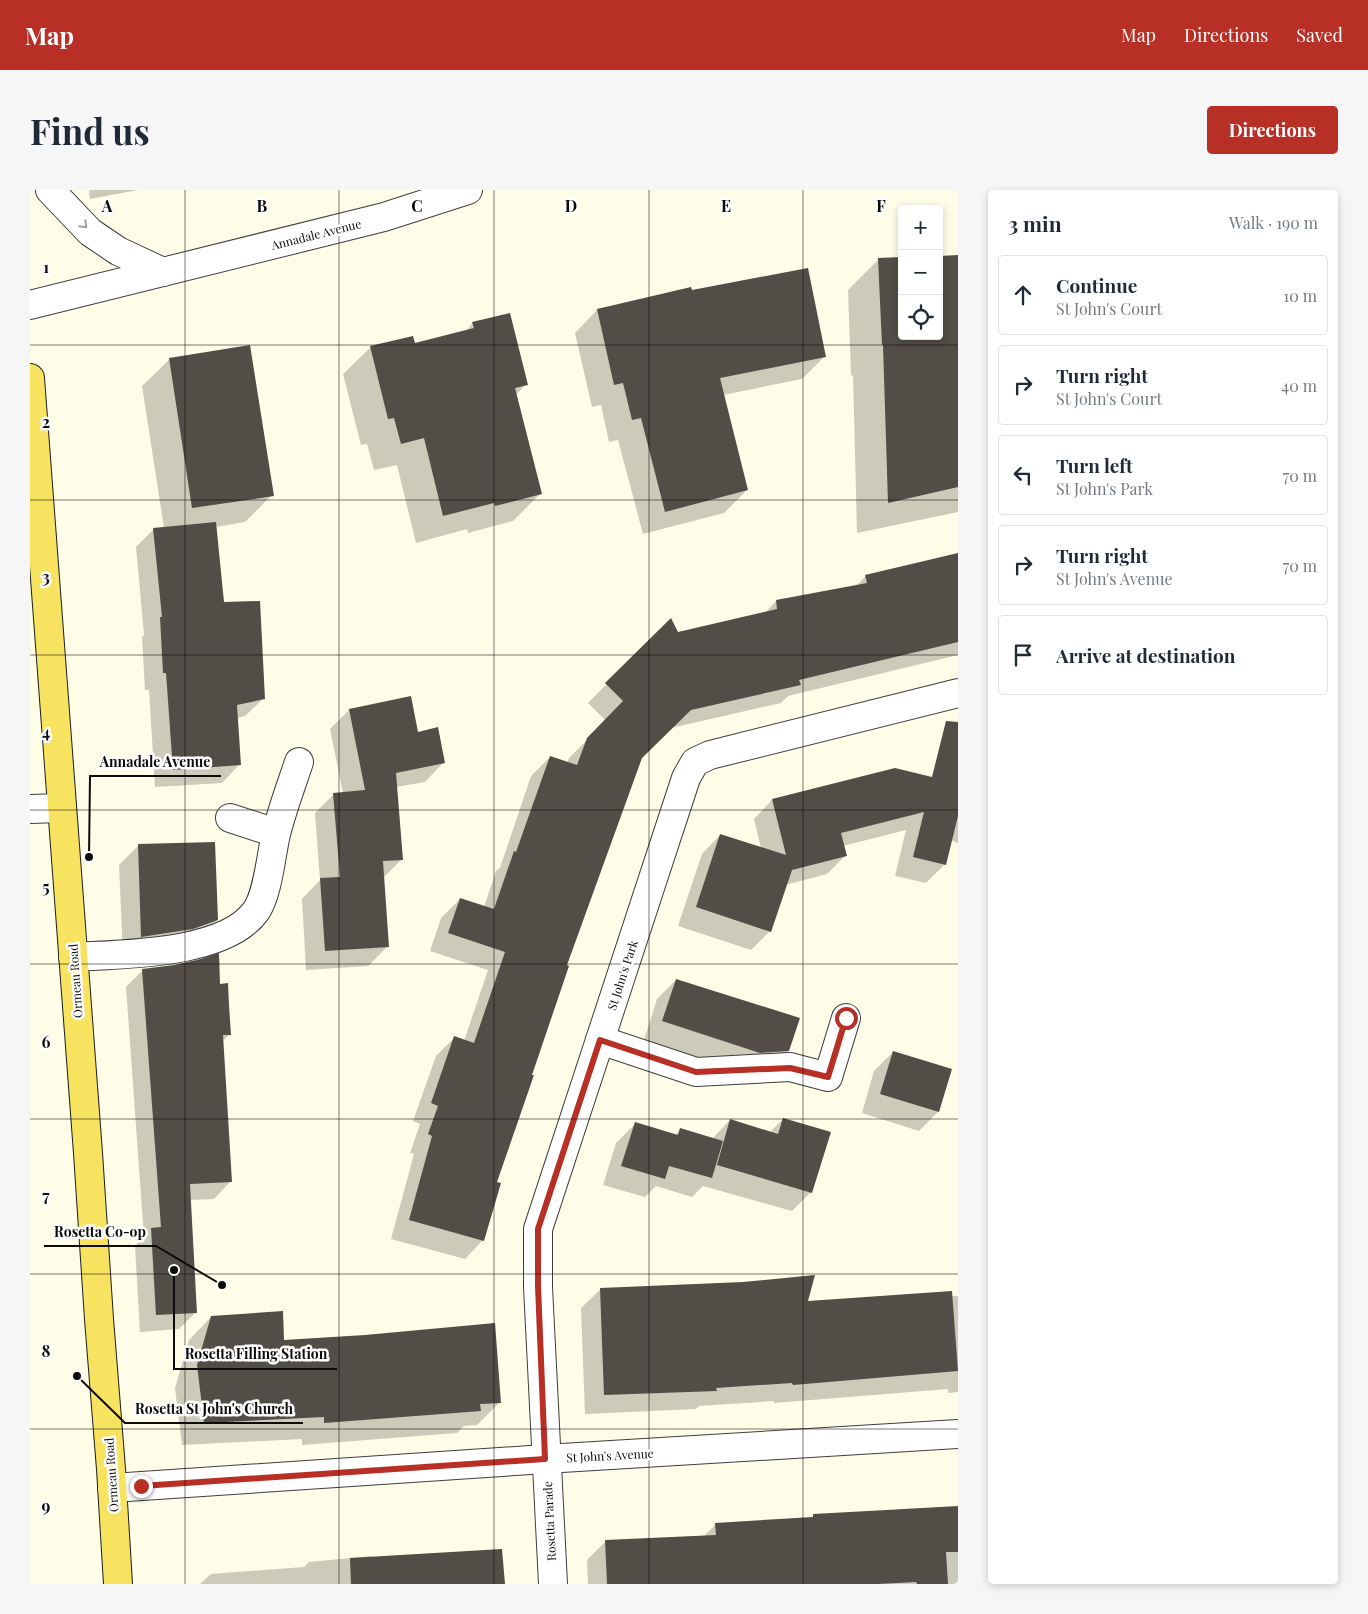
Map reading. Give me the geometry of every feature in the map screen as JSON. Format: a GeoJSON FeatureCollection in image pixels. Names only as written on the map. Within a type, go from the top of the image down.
{"type":"FeatureCollection","features":[{"type":"Feature","properties":{"kind":"main road","name":"Ormeau Road"},"geometry":{"type":"LineString","coordinates":[[30,378],[118,1584]]}},
{"type":"Feature","properties":{"kind":"street"},"geometry":{"type":"LineString","coordinates":[[50,190],[90,232],[118,251],[163,272]]}},
{"type":"Feature","properties":{"kind":"street","name":"Annadale Avenue"},"geometry":{"type":"LineString","coordinates":[[30,305],[384,216],[468,190]]}},
{"type":"Feature","properties":{"kind":"street","name":"St John's Park"},"geometry":{"type":"LineString","coordinates":[[545,1459],[538,1286],[538,1229],[686,778],[695,762],[710,755],[958,693]]}},
{"type":"Feature","properties":{"kind":"street"},"geometry":{"type":"LineString","coordinates":[[73,957],[158,952],[220,936],[244,924],[257,910],[266,884],[276,833],[299,762]]}},
{"type":"Feature","properties":{"kind":"street"},"geometry":{"type":"LineString","coordinates":[[30,809],[62,808]]}},
{"type":"Feature","properties":{"kind":"street"},"geometry":{"type":"LineString","coordinates":[[230,818],[276,833]]}},
{"type":"Feature","properties":{"kind":"street"},"geometry":{"type":"LineString","coordinates":[[600,1040],[696,1072],[790,1068],[828,1077],[846,1018]]}},
{"type":"Feature","properties":{"kind":"street","name":"St John's Avenue"},"geometry":{"type":"LineString","coordinates":[[112,1488],[958,1434]]}},
{"type":"Feature","properties":{"kind":"street","name":"Rosetta Parade"},"geometry":{"type":"LineString","coordinates":[[545,1459],[553,1584]]}},
{"type":"Feature","properties":{"kind":"building"},"geometry":{"type":"Polygon","coordinates":[[[958,255],[958,487],[888,503],[878,258],[898,257],[898,340],[943,340],[943,256],[958,255]]]}},
{"type":"Feature","properties":{"kind":"building"},"geometry":{"type":"Polygon","coordinates":[[[808,268],[826,357],[720,378],[748,490],[665,512],[641,418],[632,420],[623,383],[614,385],[597,309],[691,287],[692,290],[808,268]]]}},
{"type":"Feature","properties":{"kind":"building"},"geometry":{"type":"Polygon","coordinates":[[[510,313],[528,385],[515,388],[542,494],[495,506],[494,503],[443,516],[424,438],[401,444],[394,418],[388,419],[370,346],[413,336],[415,343],[474,328],[472,322],[510,313]]]}},
{"type":"Feature","properties":{"kind":"building"},"geometry":{"type":"Polygon","coordinates":[[[250,345],[274,496],[192,508],[169,358],[250,345]]]}},
{"type":"Feature","properties":{"kind":"building"},"geometry":{"type":"Polygon","coordinates":[[[216,522],[224,602],[260,601],[265,699],[237,705],[241,765],[173,770],[166,673],[163,673],[160,617],[162,617],[153,528],[216,522]]]}},
{"type":"Feature","properties":{"kind":"building"},"geometry":{"type":"Polygon","coordinates":[[[958,553],[958,642],[799,680],[801,685],[691,710],[642,758],[567,965],[569,966],[532,1075],[534,1075],[497,1182],[501,1183],[484,1241],[409,1220],[432,1136],[428,1134],[438,1106],[431,1103],[454,1036],[474,1043],[505,952],[448,933],[460,898],[494,909],[550,756],[577,765],[587,738],[623,701],[605,683],[671,618],[678,632],[777,609],[776,600],[867,583],[865,575],[958,553]]]}},
{"type":"Feature","properties":{"kind":"building"},"geometry":{"type":"Polygon","coordinates":[[[411,696],[418,732],[438,727],[445,763],[396,773],[403,860],[383,861],[389,947],[325,951],[320,878],[340,877],[333,793],[365,790],[349,709],[411,696]]]}},
{"type":"Feature","properties":{"kind":"building"},"geometry":{"type":"Polygon","coordinates":[[[946,721],[958,722],[958,816],[946,865],[913,857],[924,812],[841,833],[847,856],[792,870],[771,932],[696,907],[720,834],[786,855],[772,799],[895,768],[932,777],[946,721]]]}},
{"type":"Feature","properties":{"kind":"building"},"geometry":{"type":"Polygon","coordinates":[[[215,842],[218,920],[193,929],[141,937],[138,844],[215,842]]]}},
{"type":"Feature","properties":{"kind":"building"},"geometry":{"type":"Polygon","coordinates":[[[219,953],[220,984],[228,983],[231,1035],[223,1035],[232,1182],[190,1184],[197,1313],[156,1315],[151,1228],[161,1227],[142,969],[174,965],[219,953]]]}},
{"type":"Feature","properties":{"kind":"building"},"geometry":{"type":"Polygon","coordinates":[[[676,979],[800,1018],[789,1051],[760,1053],[662,1021],[676,979]]]}},
{"type":"Feature","properties":{"kind":"building"},"geometry":{"type":"Polygon","coordinates":[[[893,1051],[952,1069],[939,1112],[880,1094],[893,1051]]]}},
{"type":"Feature","properties":{"kind":"building"},"geometry":{"type":"Polygon","coordinates":[[[783,1118],[831,1132],[812,1193],[717,1165],[730,1119],[778,1134],[783,1118]]]}},
{"type":"Feature","properties":{"kind":"building"},"geometry":{"type":"Polygon","coordinates":[[[635,1122],[678,1135],[680,1128],[723,1141],[712,1178],[669,1166],[665,1179],[621,1166],[635,1122]]]}},
{"type":"Feature","properties":{"kind":"building"},"geometry":{"type":"Polygon","coordinates":[[[815,1275],[808,1301],[952,1291],[958,1371],[793,1385],[792,1383],[716,1388],[717,1391],[604,1395],[600,1288],[743,1282],[815,1275]]]}},
{"type":"Feature","properties":{"kind":"building"},"geometry":{"type":"Polygon","coordinates":[[[283,1311],[284,1340],[365,1335],[495,1323],[501,1403],[480,1404],[481,1411],[324,1423],[324,1417],[204,1423],[197,1365],[211,1316],[283,1311]]]}},
{"type":"Feature","properties":{"kind":"building"},"geometry":{"type":"Polygon","coordinates":[[[958,1506],[958,1552],[946,1552],[948,1584],[917,1584],[916,1582],[878,1584],[607,1584],[605,1540],[716,1535],[715,1523],[813,1517],[813,1514],[958,1506]]]}},
{"type":"Feature","properties":{"kind":"building"},"geometry":{"type":"Polygon","coordinates":[[[502,1549],[505,1584],[351,1584],[350,1558],[502,1549]]]}},
{"type":"Feature","properties":{"kind":"place","name":"Annadale Avenue"},"geometry":{"type":"Point","coordinates":[89,857]}},
{"type":"Feature","properties":{"kind":"place","name":"Rosetta Filling Station"},"geometry":{"type":"Point","coordinates":[174,1270]}},
{"type":"Feature","properties":{"kind":"place","name":"Rosetta Co-op"},"geometry":{"type":"Point","coordinates":[222,1285]}},
{"type":"Feature","properties":{"kind":"place","name":"Rosetta St John's Church"},"geometry":{"type":"Point","coordinates":[77,1376]}},
{"type":"Feature","properties":{"kind":"route"},"geometry":{"type":"LineString","coordinates":[[141,1486],[545,1459],[538,1286],[538,1229],[600,1040],[696,1072],[790,1068],[828,1077],[846,1018]]}}]}
